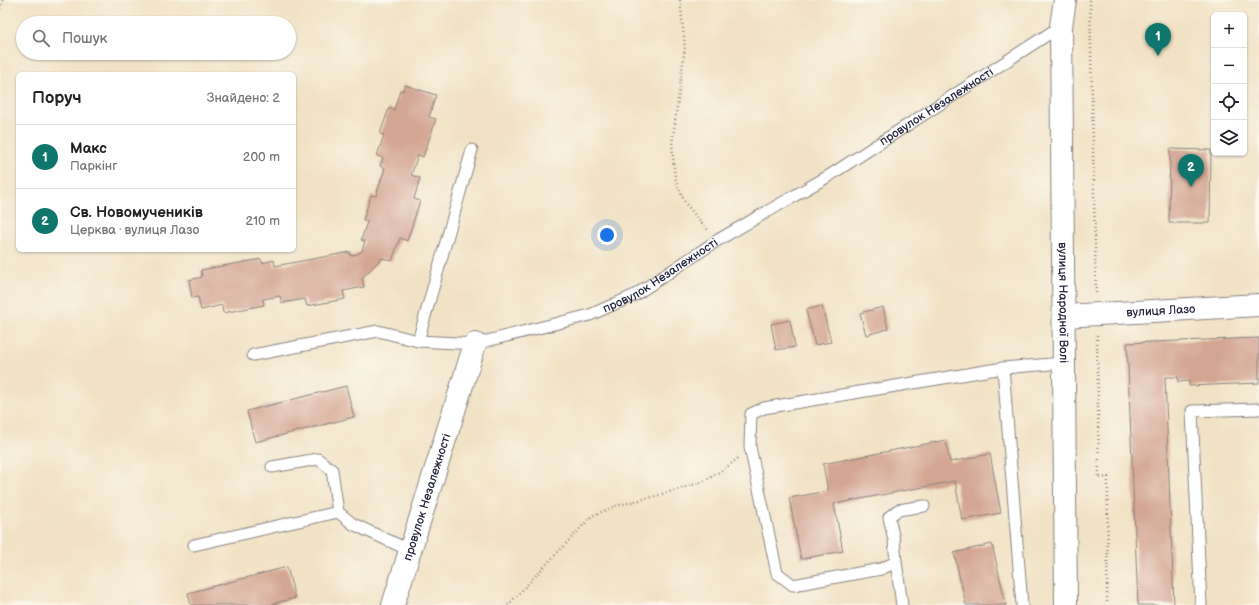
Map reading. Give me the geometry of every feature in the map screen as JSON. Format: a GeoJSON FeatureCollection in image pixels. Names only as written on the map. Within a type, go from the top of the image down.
{"type":"FeatureCollection","features":[{"type":"Feature","properties":{"kind":"street","name":"вулиця Народної Волі"},"geometry":{"type":"LineString","coordinates":[[1065,0],[1062,26],[1066,605]]}},
{"type":"Feature","properties":{"kind":"street","name":"вулиця Лазо"},"geometry":{"type":"LineString","coordinates":[[1064,316],[1259,304]]}},
{"type":"Feature","properties":{"kind":"street","name":"провулок Незалежності"},"geometry":{"type":"LineString","coordinates":[[393,605],[409,550],[475,344]]}},
{"type":"Feature","properties":{"kind":"lane","name":"провулок Незалежності"},"geometry":{"type":"LineString","coordinates":[[475,344],[590,315],[635,296],[718,240],[827,176],[1062,26]]}},
{"type":"Feature","properties":{"kind":"lane"},"geometry":{"type":"LineString","coordinates":[[418,341],[472,150]]}},
{"type":"Feature","properties":{"kind":"lane"},"geometry":{"type":"LineString","coordinates":[[253,355],[378,331],[418,341],[475,344]]}},
{"type":"Feature","properties":{"kind":"lane"},"geometry":{"type":"LineString","coordinates":[[896,562],[881,569],[793,585],[777,573],[750,447],[751,414],[764,408],[1003,368],[1064,363]]}},
{"type":"Feature","properties":{"kind":"lane"},"geometry":{"type":"LineString","coordinates":[[1003,368],[1022,605]]}},
{"type":"Feature","properties":{"kind":"lane"},"geometry":{"type":"LineString","coordinates":[[1201,605],[1192,411],[1259,409]]}},
{"type":"Feature","properties":{"kind":"lane"},"geometry":{"type":"LineString","coordinates":[[272,467],[318,459],[332,470],[338,512],[354,524],[409,550]]}},
{"type":"Feature","properties":{"kind":"lane"},"geometry":{"type":"LineString","coordinates":[[899,604],[894,540],[889,517],[898,510],[924,506]]}},
{"type":"Feature","properties":{"kind":"lane"},"geometry":{"type":"LineString","coordinates":[[194,545],[338,512]]}},
{"type":"Feature","properties":{"kind":"path"},"geometry":{"type":"LineString","coordinates":[[0,9],[3,0]]}},
{"type":"Feature","properties":{"kind":"path"},"geometry":{"type":"LineString","coordinates":[[680,0],[685,47],[672,145],[675,178],[685,203],[718,240]]}},
{"type":"Feature","properties":{"kind":"path"},"geometry":{"type":"LineString","coordinates":[[508,605],[592,516],[615,506],[656,496],[702,482],[726,468],[750,447]]}},
{"type":"Feature","properties":{"kind":"building"},"geometry":{"type":"Polygon","coordinates":[[[405,85],[436,95],[429,117],[436,119],[423,157],[418,155],[411,175],[420,178],[414,199],[420,201],[407,241],[400,238],[392,261],[382,258],[362,278],[364,287],[343,291],[345,299],[307,306],[305,299],[282,303],[280,296],[263,299],[264,305],[223,313],[222,305],[201,310],[198,297],[192,298],[189,280],[202,277],[201,270],[261,259],[262,263],[274,260],[275,266],[350,252],[351,256],[362,251],[365,241],[361,240],[367,222],[363,220],[371,195],[376,196],[385,168],[380,166],[383,158],[377,156],[384,135],[380,134],[389,108],[394,110],[400,90],[403,91],[405,85]]]}},
{"type":"Feature","properties":{"kind":"building"},"geometry":{"type":"Polygon","coordinates":[[[1170,149],[1211,150],[1210,223],[1169,223],[1170,149]]]}},
{"type":"Feature","properties":{"kind":"building"},"geometry":{"type":"Polygon","coordinates":[[[822,306],[831,342],[815,345],[806,310],[822,306]]]}},
{"type":"Feature","properties":{"kind":"building"},"geometry":{"type":"Polygon","coordinates":[[[883,307],[888,329],[866,335],[860,313],[883,307]]]}},
{"type":"Feature","properties":{"kind":"building"},"geometry":{"type":"Polygon","coordinates":[[[790,320],[795,347],[776,350],[771,324],[790,320]]]}},
{"type":"Feature","properties":{"kind":"building"},"geometry":{"type":"Polygon","coordinates":[[[1259,338],[1259,383],[1189,386],[1189,381],[1178,382],[1178,377],[1165,377],[1174,605],[1138,605],[1127,343],[1259,338]]]}},
{"type":"Feature","properties":{"kind":"building"},"geometry":{"type":"Polygon","coordinates":[[[346,386],[354,417],[255,442],[247,411],[346,386]]]}},
{"type":"Feature","properties":{"kind":"building"},"geometry":{"type":"Polygon","coordinates":[[[946,440],[950,462],[990,454],[1001,513],[962,520],[955,481],[834,504],[843,551],[801,559],[789,498],[828,491],[823,464],[946,440]]]}},
{"type":"Feature","properties":{"kind":"building"},"geometry":{"type":"Polygon","coordinates":[[[992,544],[1006,605],[966,605],[954,553],[992,544]]]}},
{"type":"Feature","properties":{"kind":"building"},"geometry":{"type":"Polygon","coordinates":[[[287,567],[295,598],[269,605],[191,605],[188,593],[287,567]]]}},
{"type":"Feature","properties":{"kind":"place","name":"Макс"},"geometry":{"type":"Point","coordinates":[1158,56]}},
{"type":"Feature","properties":{"kind":"place","name":"Св. Новомучеників"},"geometry":{"type":"Point","coordinates":[1191,187]}}]}
